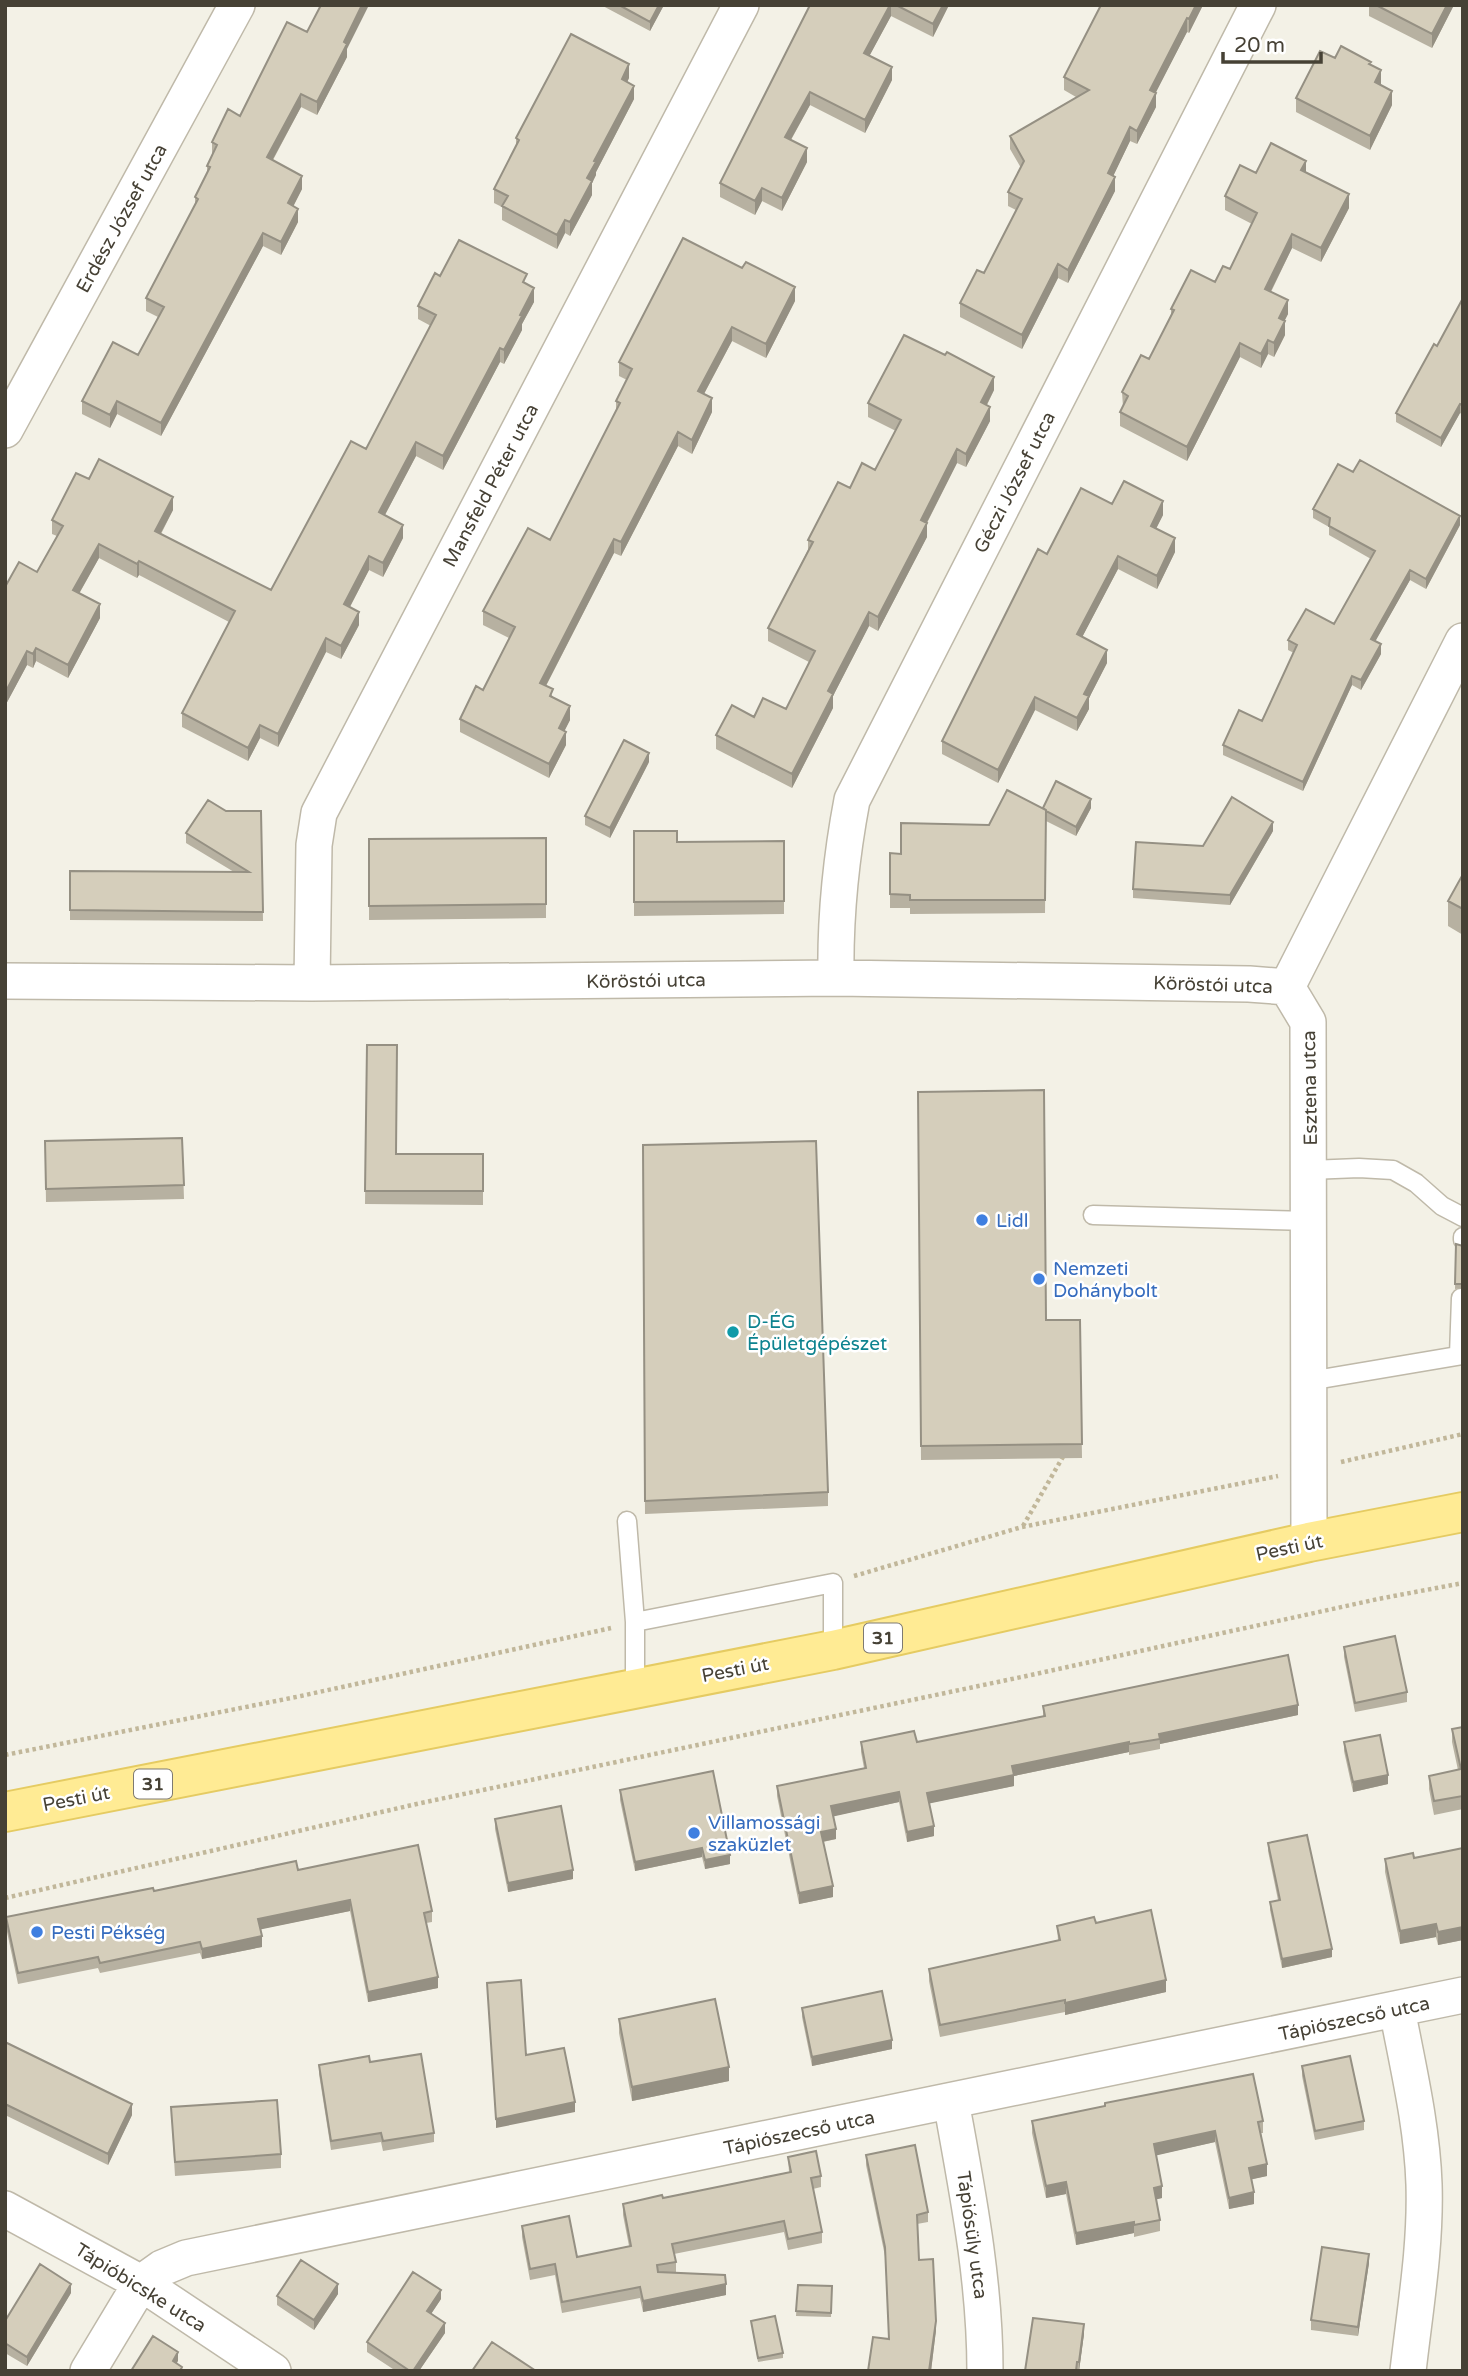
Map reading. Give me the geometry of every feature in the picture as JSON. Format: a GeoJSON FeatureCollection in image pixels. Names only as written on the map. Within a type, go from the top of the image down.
{"type":"FeatureCollection","features":[{"type":"Feature","properties":{"kind":"main road","name":"Pesti út"},"geometry":{"type":"LineString","coordinates":[[5,1812],[834,1650],[1310,1542],[1463,1513]]}},
{"type":"Feature","properties":{"kind":"street","name":"Erdész József utca"},"geometry":{"type":"LineString","coordinates":[[5,430],[237,5]]}},
{"type":"Feature","properties":{"kind":"street","name":"Mansfeld Péter utca"},"geometry":{"type":"LineString","coordinates":[[312,983],[314,845],[319,813],[741,5]]}},
{"type":"Feature","properties":{"kind":"street","name":"Géczi József utca"},"geometry":{"type":"LineString","coordinates":[[836,978],[844,843],[852,800],[1258,5]]}},
{"type":"Feature","properties":{"kind":"street"},"geometry":{"type":"LineString","coordinates":[[1287,987],[1463,641]]}},
{"type":"Feature","properties":{"kind":"street","name":"Köröstói utca"},"geometry":{"type":"LineString","coordinates":[[5,981],[312,983],[836,978],[1249,984],[1287,987]]}},
{"type":"Feature","properties":{"kind":"street","name":"Esztena utca"},"geometry":{"type":"LineString","coordinates":[[1287,987],[1308,1022],[1310,1542]]}},
{"type":"Feature","properties":{"kind":"street","name":"Tápiószecső utca"},"geometry":{"type":"LineString","coordinates":[[141,2283],[162,2268],[186,2258],[1463,1995]]}},
{"type":"Feature","properties":{"kind":"street"},"geometry":{"type":"LineString","coordinates":[[1397,2009],[1418,2120],[1424,2185],[1420,2264],[1408,2371]]}},
{"type":"Feature","properties":{"kind":"street","name":"Tápiósüly utca"},"geometry":{"type":"LineString","coordinates":[[951,2101],[973,2221],[983,2295],[985,2371]]}},
{"type":"Feature","properties":{"kind":"street","name":"Tápióbicske utca"},"geometry":{"type":"LineString","coordinates":[[5,2209],[141,2283],[273,2371]]}},
{"type":"Feature","properties":{"kind":"street"},"geometry":{"type":"LineString","coordinates":[[88,2371],[141,2283]]}},
{"type":"Feature","properties":{"kind":"lane"},"geometry":{"type":"LineString","coordinates":[[1310,1170],[1393,1170],[1416,1183],[1442,1206],[1463,1216]]}},
{"type":"Feature","properties":{"kind":"lane"},"geometry":{"type":"LineString","coordinates":[[1093,1215],[1310,1221]]}},
{"type":"Feature","properties":{"kind":"lane"},"geometry":{"type":"LineString","coordinates":[[1309,1381],[1461,1355],[1461,1298]]}},
{"type":"Feature","properties":{"kind":"lane"},"geometry":{"type":"LineString","coordinates":[[627,1521],[635,1622],[635,1688]]}},
{"type":"Feature","properties":{"kind":"lane"},"geometry":{"type":"LineString","coordinates":[[635,1622],[833,1583],[834,1650]]}},
{"type":"Feature","properties":{"kind":"path"},"geometry":{"type":"LineString","coordinates":[[833,1583],[1022,1527],[1309,1470],[1463,1434]]}},
{"type":"Feature","properties":{"kind":"path"},"geometry":{"type":"LineString","coordinates":[[1022,1527],[1067,1450]]}},
{"type":"Feature","properties":{"kind":"path"},"geometry":{"type":"LineString","coordinates":[[5,1898],[421,1803],[1365,1602],[1463,1584]]}},
{"type":"Feature","properties":{"kind":"path"},"geometry":{"type":"LineString","coordinates":[[5,1755],[301,1696],[635,1622]]}},
{"type":"Feature","properties":{"kind":"building"},"geometry":{"type":"Polygon","coordinates":[[[321,5],[362,5],[344,42],[347,44],[317,102],[301,94],[267,157],[302,176],[288,203],[298,209],[281,242],[263,233],[161,423],[117,401],[110,415],[82,401],[113,342],[138,355],[164,307],[146,298],[198,199],[195,197],[210,167],[207,166],[217,145],[212,142],[228,109],[240,116],[287,22],[307,32],[321,5]]]}},
{"type":"Feature","properties":{"kind":"building"},"geometry":{"type":"Polygon","coordinates":[[[619,5],[659,5],[650,22],[619,5]]]}},
{"type":"Feature","properties":{"kind":"building"},"geometry":{"type":"Polygon","coordinates":[[[810,5],[890,5],[864,53],[892,67],[865,120],[810,92],[785,137],[807,148],[782,198],[762,188],[755,201],[720,183],[810,5]]]}},
{"type":"Feature","properties":{"kind":"building"},"geometry":{"type":"Polygon","coordinates":[[[896,5],[943,5],[933,24],[896,5]]]}},
{"type":"Feature","properties":{"kind":"building"},"geometry":{"type":"Polygon","coordinates":[[[1101,5],[1196,5],[1150,90],[1156,93],[1137,131],[1130,127],[1108,173],[1115,177],[1068,270],[1058,264],[1022,335],[960,303],[977,270],[984,273],[1022,199],[1008,192],[1024,161],[1010,136],[1089,90],[1064,77],[1101,5]]]}},
{"type":"Feature","properties":{"kind":"building"},"geometry":{"type":"Polygon","coordinates":[[[1376,5],[1447,5],[1432,34],[1376,5]]]}},
{"type":"Feature","properties":{"kind":"building"},"geometry":{"type":"Polygon","coordinates":[[[571,34],[629,64],[622,79],[634,86],[594,161],[596,162],[587,178],[592,181],[570,222],[565,220],[557,235],[502,206],[508,196],[494,189],[519,140],[516,138],[571,34]]]}},
{"type":"Feature","properties":{"kind":"building"},"geometry":{"type":"Polygon","coordinates":[[[1341,46],[1381,70],[1375,82],[1392,91],[1370,136],[1296,98],[1320,51],[1335,58],[1341,46]]]}},
{"type":"Feature","properties":{"kind":"building"},"geometry":{"type":"Polygon","coordinates":[[[1271,143],[1306,161],[1301,170],[1349,194],[1321,248],[1292,234],[1265,289],[1288,300],[1279,318],[1285,321],[1274,343],[1268,340],[1261,354],[1240,343],[1187,447],[1120,412],[1128,396],[1122,392],[1141,355],[1149,359],[1191,270],[1215,282],[1223,266],[1230,269],[1257,213],[1225,196],[1240,165],[1256,173],[1271,143]]]}},
{"type":"Feature","properties":{"kind":"building"},"geometry":{"type":"Polygon","coordinates":[[[683,238],[742,268],[746,262],[795,287],[766,344],[732,327],[698,391],[712,398],[692,440],[678,432],[621,542],[614,539],[540,683],[553,689],[550,696],[570,706],[559,728],[566,732],[549,764],[460,719],[476,686],[483,690],[515,627],[483,611],[528,528],[550,540],[620,403],[616,401],[632,369],[619,362],[683,238]]]}},
{"type":"Feature","properties":{"kind":"building"},"geometry":{"type":"Polygon","coordinates":[[[459,240],[527,274],[523,282],[534,288],[504,350],[500,348],[443,456],[416,442],[379,512],[403,525],[383,563],[369,556],[344,604],[359,612],[341,646],[326,638],[278,734],[260,725],[248,748],[182,713],[235,611],[139,561],[137,564],[99,544],[73,590],[100,604],[68,665],[36,648],[33,654],[27,651],[5,693],[5,587],[19,562],[37,572],[63,526],[52,520],[76,473],[89,479],[99,459],[173,497],[155,531],[271,590],[351,441],[366,449],[436,315],[418,306],[435,273],[440,276],[459,240]]]}},
{"type":"Feature","properties":{"kind":"building"},"geometry":{"type":"Polygon","coordinates":[[[1463,298],[1463,405],[1460,404],[1441,438],[1396,413],[1463,298]]]}},
{"type":"Feature","properties":{"kind":"building"},"geometry":{"type":"Polygon","coordinates":[[[904,335],[945,355],[947,352],[994,377],[981,402],[990,407],[966,454],[957,449],[921,520],[927,523],[878,617],[869,612],[828,691],[833,694],[792,774],[716,735],[732,705],[754,717],[763,698],[786,709],[815,651],[768,628],[813,542],[808,540],[838,482],[850,488],[862,463],[875,470],[901,420],[868,403],[904,335]]]}},
{"type":"Feature","properties":{"kind":"building"},"geometry":{"type":"Polygon","coordinates":[[[1360,460],[1460,516],[1426,579],[1410,570],[1371,639],[1381,644],[1361,680],[1352,676],[1303,782],[1223,745],[1239,710],[1262,721],[1297,645],[1288,640],[1306,609],[1334,624],[1375,551],[1329,526],[1330,518],[1313,509],[1338,464],[1353,472],[1360,460]]]}},
{"type":"Feature","properties":{"kind":"building"},"geometry":{"type":"Polygon","coordinates":[[[1124,481],[1163,501],[1151,526],[1175,538],[1157,576],[1118,556],[1077,634],[1107,650],[1084,694],[1089,696],[1077,718],[1035,697],[998,770],[942,741],[1038,549],[1047,554],[1081,488],[1112,504],[1124,481]]]}},
{"type":"Feature","properties":{"kind":"building"},"geometry":{"type":"Polygon","coordinates":[[[624,740],[649,753],[610,828],[585,816],[624,740]]]}},
{"type":"Feature","properties":{"kind":"building"},"geometry":{"type":"Polygon","coordinates":[[[1056,781],[1091,799],[1076,827],[1043,808],[1056,781]]]}},
{"type":"Feature","properties":{"kind":"building"},"geometry":{"type":"Polygon","coordinates":[[[1007,790],[1046,810],[1045,900],[910,900],[910,895],[890,894],[890,853],[901,854],[901,823],[989,825],[1007,790]]]}},
{"type":"Feature","properties":{"kind":"building"},"geometry":{"type":"Polygon","coordinates":[[[1232,797],[1273,822],[1230,895],[1133,889],[1136,842],[1203,846],[1232,797]]]}},
{"type":"Feature","properties":{"kind":"building"},"geometry":{"type":"Polygon","coordinates":[[[208,800],[226,811],[261,811],[263,912],[70,910],[70,871],[249,872],[186,833],[208,800]]]}},
{"type":"Feature","properties":{"kind":"building"},"geometry":{"type":"Polygon","coordinates":[[[634,831],[677,831],[677,842],[784,841],[784,901],[634,902],[634,831]]]}},
{"type":"Feature","properties":{"kind":"building"},"geometry":{"type":"Polygon","coordinates":[[[546,838],[546,904],[369,906],[369,839],[546,838]]]}},
{"type":"Feature","properties":{"kind":"building"},"geometry":{"type":"Polygon","coordinates":[[[1463,874],[1463,909],[1448,901],[1463,874]]]}},
{"type":"Feature","properties":{"kind":"building"},"geometry":{"type":"Polygon","coordinates":[[[367,1045],[397,1045],[396,1154],[483,1154],[483,1191],[365,1191],[367,1045]]]}},
{"type":"Feature","properties":{"kind":"building","name":"Lidl"},"geometry":{"type":"Polygon","coordinates":[[[1044,1090],[1046,1320],[1080,1320],[1082,1444],[921,1446],[918,1092],[1044,1090]]]}},
{"type":"Feature","properties":{"kind":"building"},"geometry":{"type":"Polygon","coordinates":[[[182,1138],[184,1185],[46,1189],[45,1141],[182,1138]]]}},
{"type":"Feature","properties":{"kind":"building","name":"D-ÉG Épületgépészet"},"geometry":{"type":"Polygon","coordinates":[[[816,1141],[828,1492],[645,1501],[643,1145],[816,1141]]]}},
{"type":"Feature","properties":{"kind":"building"},"geometry":{"type":"Polygon","coordinates":[[[1456,1244],[1463,1246],[1463,1284],[1455,1284],[1456,1244]]]}},
{"type":"Feature","properties":{"kind":"building"},"geometry":{"type":"Polygon","coordinates":[[[1395,1636],[1407,1692],[1355,1703],[1344,1647],[1395,1636]]]}},
{"type":"Feature","properties":{"kind":"building"},"geometry":{"type":"Polygon","coordinates":[[[1288,1655],[1298,1705],[1159,1734],[1160,1739],[1129,1742],[1012,1766],[1014,1775],[927,1793],[934,1826],[907,1832],[899,1792],[831,1806],[836,1829],[821,1832],[833,1886],[799,1893],[777,1786],[866,1768],[861,1742],[914,1731],[917,1742],[1045,1716],[1043,1706],[1288,1655]]]}},
{"type":"Feature","properties":{"kind":"building"},"geometry":{"type":"Polygon","coordinates":[[[1463,1727],[1463,1796],[1434,1801],[1429,1776],[1461,1769],[1452,1729],[1463,1727]]]}},
{"type":"Feature","properties":{"kind":"building"},"geometry":{"type":"Polygon","coordinates":[[[1380,1735],[1388,1775],[1353,1782],[1344,1742],[1380,1735]]]}},
{"type":"Feature","properties":{"kind":"building"},"geometry":{"type":"Polygon","coordinates":[[[713,1771],[730,1855],[705,1860],[702,1848],[635,1862],[620,1790],[713,1771]]]}},
{"type":"Feature","properties":{"kind":"building"},"geometry":{"type":"Polygon","coordinates":[[[561,1806],[573,1870],[508,1883],[495,1819],[561,1806]]]}},
{"type":"Feature","properties":{"kind":"building"},"geometry":{"type":"Polygon","coordinates":[[[1307,1835],[1332,1949],[1282,1959],[1270,1902],[1280,1900],[1268,1843],[1307,1835]]]}},
{"type":"Feature","properties":{"kind":"building"},"geometry":{"type":"Polygon","coordinates":[[[418,1845],[432,1911],[424,1913],[438,1977],[368,1992],[350,1900],[258,1919],[262,1936],[202,1949],[200,1942],[100,1963],[98,1957],[18,1973],[6,1917],[153,1888],[154,1891],[296,1861],[298,1870],[418,1845]]]}},
{"type":"Feature","properties":{"kind":"building"},"geometry":{"type":"Polygon","coordinates":[[[1463,1848],[1463,1927],[1438,1932],[1436,1924],[1400,1931],[1385,1859],[1413,1853],[1414,1858],[1463,1848]]]}},
{"type":"Feature","properties":{"kind":"building"},"geometry":{"type":"Polygon","coordinates":[[[1151,1910],[1166,1980],[1065,2003],[1065,2000],[940,2025],[929,1969],[1060,1940],[1057,1926],[1094,1917],[1096,1923],[1151,1910]]]}},
{"type":"Feature","properties":{"kind":"building"},"geometry":{"type":"Polygon","coordinates":[[[521,1980],[526,2055],[564,2048],[575,2102],[496,2119],[487,1983],[521,1980]]]}},
{"type":"Feature","properties":{"kind":"building"},"geometry":{"type":"Polygon","coordinates":[[[882,1991],[892,2040],[812,2057],[802,2008],[882,1991]]]}},
{"type":"Feature","properties":{"kind":"building"},"geometry":{"type":"Polygon","coordinates":[[[715,1999],[729,2067],[632,2087],[619,2019],[715,1999]]]}},
{"type":"Feature","properties":{"kind":"building"},"geometry":{"type":"Polygon","coordinates":[[[5,2042],[132,2104],[108,2154],[5,2104],[5,2042]]]}},
{"type":"Feature","properties":{"kind":"building"},"geometry":{"type":"Polygon","coordinates":[[[421,2054],[434,2133],[383,2141],[381,2133],[331,2141],[319,2065],[369,2056],[370,2062],[421,2054]]]}},
{"type":"Feature","properties":{"kind":"building"},"geometry":{"type":"Polygon","coordinates":[[[1350,2056],[1364,2121],[1315,2131],[1302,2066],[1350,2056]]]}},
{"type":"Feature","properties":{"kind":"building"},"geometry":{"type":"Polygon","coordinates":[[[1253,2074],[1263,2121],[1258,2122],[1267,2164],[1249,2168],[1254,2192],[1229,2198],[1215,2131],[1154,2144],[1162,2186],[1154,2188],[1160,2220],[1076,2233],[1066,2182],[1046,2186],[1032,2121],[1105,2106],[1105,2103],[1253,2074]]]}},
{"type":"Feature","properties":{"kind":"building"},"geometry":{"type":"Polygon","coordinates":[[[277,2100],[281,2154],[175,2162],[171,2107],[277,2100]]]}},
{"type":"Feature","properties":{"kind":"building"},"geometry":{"type":"Polygon","coordinates":[[[915,2145],[928,2212],[917,2215],[919,2260],[933,2259],[936,2321],[929,2371],[868,2371],[873,2337],[889,2339],[885,2247],[866,2155],[915,2145]]]}},
{"type":"Feature","properties":{"kind":"building"},"geometry":{"type":"Polygon","coordinates":[[[816,2151],[821,2176],[811,2178],[822,2232],[788,2239],[784,2221],[672,2244],[676,2262],[657,2265],[658,2272],[725,2275],[726,2284],[643,2301],[640,2287],[562,2302],[555,2264],[530,2269],[522,2226],[569,2216],[577,2257],[631,2246],[623,2204],[791,2172],[788,2157],[816,2151]]]}},
{"type":"Feature","properties":{"kind":"building"},"geometry":{"type":"Polygon","coordinates":[[[1322,2247],[1369,2254],[1358,2327],[1311,2320],[1322,2247]]]}},
{"type":"Feature","properties":{"kind":"building"},"geometry":{"type":"Polygon","coordinates":[[[301,2260],[338,2284],[314,2320],[277,2296],[301,2260]]]}},
{"type":"Feature","properties":{"kind":"building"},"geometry":{"type":"Polygon","coordinates":[[[40,2264],[71,2284],[27,2357],[5,2343],[5,2321],[40,2264]]]}},
{"type":"Feature","properties":{"kind":"building"},"geometry":{"type":"Polygon","coordinates":[[[413,2272],[441,2290],[427,2311],[445,2323],[413,2371],[410,2371],[367,2342],[413,2272]]]}},
{"type":"Feature","properties":{"kind":"building"},"geometry":{"type":"Polygon","coordinates":[[[798,2285],[832,2286],[831,2313],[796,2311],[798,2285]]]}},
{"type":"Feature","properties":{"kind":"building"},"geometry":{"type":"Polygon","coordinates":[[[775,2316],[783,2353],[758,2358],[751,2321],[775,2316]]]}},
{"type":"Feature","properties":{"kind":"building"},"geometry":{"type":"Polygon","coordinates":[[[1033,2318],[1084,2324],[1076,2371],[1025,2371],[1033,2318]]]}},
{"type":"Feature","properties":{"kind":"building"},"geometry":{"type":"Polygon","coordinates":[[[153,2336],[178,2352],[173,2361],[182,2367],[180,2371],[131,2371],[153,2336]]]}},
{"type":"Feature","properties":{"kind":"building"},"geometry":{"type":"Polygon","coordinates":[[[492,2342],[536,2371],[472,2371],[492,2342]]]}},
{"type":"Feature","properties":{"kind":"place","name":"Lidl"},"geometry":{"type":"Point","coordinates":[982,1220]}},
{"type":"Feature","properties":{"kind":"place","name":"Nemzeti Dohánybolt"},"geometry":{"type":"Point","coordinates":[1039,1279]}},
{"type":"Feature","properties":{"kind":"place","name":"D-ÉG Épületgépészet"},"geometry":{"type":"Point","coordinates":[733,1332]}},
{"type":"Feature","properties":{"kind":"place","name":"Villamossági szaküzlet"},"geometry":{"type":"Point","coordinates":[694,1833]}},
{"type":"Feature","properties":{"kind":"place","name":"Pesti Pékség"},"geometry":{"type":"Point","coordinates":[37,1932]}}]}
